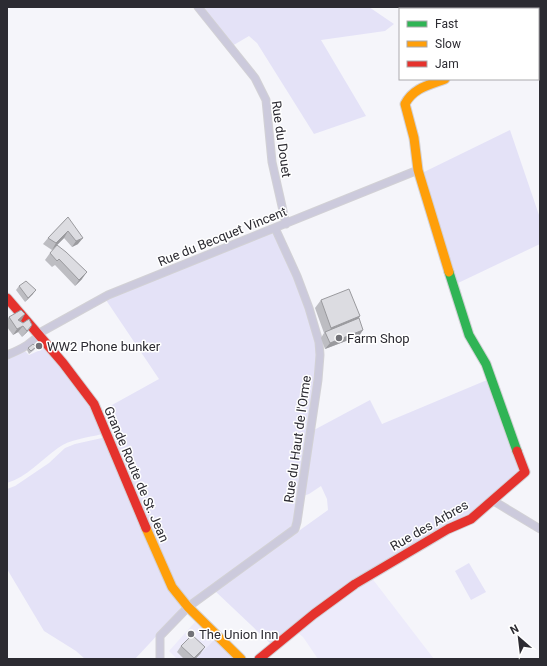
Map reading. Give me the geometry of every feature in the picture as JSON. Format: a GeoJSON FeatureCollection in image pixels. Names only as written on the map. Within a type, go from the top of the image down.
{"type":"FeatureCollection","features":[{"type":"Feature","properties":{"kind":"street","name":"Rue du Douet"},"geometry":{"type":"LineString","coordinates":[[198,7],[255,78],[266,100],[272,162],[286,224]]}},
{"type":"Feature","properties":{"kind":"street"},"geometry":{"type":"LineString","coordinates":[[418,170],[414,138],[405,104],[409,96],[415,91],[442,80]]}},
{"type":"Feature","properties":{"kind":"street","name":"Rue du Becquet Vincent"},"geometry":{"type":"LineString","coordinates":[[7,355],[26,346],[43,331],[108,295],[418,170]]}},
{"type":"Feature","properties":{"kind":"street","name":"Rue des Arbres"},"geometry":{"type":"LineString","coordinates":[[259,659],[314,614],[355,584],[448,529],[471,519],[525,472],[486,364],[469,334],[418,170]]}},
{"type":"Feature","properties":{"kind":"street","name":"Rue du Haut de l'Orme"},"geometry":{"type":"LineString","coordinates":[[160,659],[160,636],[188,608],[294,529],[297,522],[318,380],[320,355],[319,342],[309,308],[297,276],[275,228]]}},
{"type":"Feature","properties":{"kind":"street","name":"Grande Route de St. Jean"},"geometry":{"type":"LineString","coordinates":[[7,298],[86,391],[94,404],[156,553],[172,587],[188,608],[241,659]]}},
{"type":"Feature","properties":{"kind":"street"},"geometry":{"type":"LineString","coordinates":[[492,500],[540,529]]}},
{"type":"Feature","properties":{"kind":"shaded area"},"geometry":{"type":"Polygon","coordinates":[[[201,7],[369,7],[394,24],[385,31],[321,40],[366,116],[314,134],[257,43],[249,36],[232,46],[201,7]]]}},
{"type":"Feature","properties":{"kind":"shaded area"},"geometry":{"type":"Polygon","coordinates":[[[510,130],[540,218],[540,244],[456,284],[422,173],[510,130]]]}},
{"type":"Feature","properties":{"kind":"shaded area"},"geometry":{"type":"Polygon","coordinates":[[[273,232],[296,278],[315,340],[317,359],[302,475],[296,500],[294,522],[288,531],[191,602],[184,596],[168,568],[103,410],[159,379],[106,300],[129,289],[273,232]]]}},
{"type":"Feature","properties":{"kind":"shaded area"},"geometry":{"type":"Polygon","coordinates":[[[45,348],[94,410],[102,434],[63,445],[21,477],[7,483],[7,359],[25,351],[29,355],[45,348]]]}},
{"type":"Feature","properties":{"kind":"shaded area"},"geometry":{"type":"Polygon","coordinates":[[[487,380],[520,470],[470,516],[448,526],[271,644],[215,591],[328,510],[327,499],[321,486],[303,496],[314,430],[370,400],[382,424],[487,380]]]}},
{"type":"Feature","properties":{"kind":"shaded area"},"geometry":{"type":"Polygon","coordinates":[[[102,438],[105,440],[170,591],[181,607],[177,614],[135,659],[85,659],[76,651],[44,631],[7,569],[7,489],[15,486],[49,463],[65,448],[75,444],[102,438]]]}},
{"type":"Feature","properties":{"kind":"shaded area"},"geometry":{"type":"Polygon","coordinates":[[[469,563],[486,592],[471,600],[455,571],[469,563]]]}},
{"type":"Feature","properties":{"kind":"shaded area"},"geometry":{"type":"Polygon","coordinates":[[[371,577],[434,659],[318,659],[303,637],[296,631],[371,577]]]}},
{"type":"Feature","properties":{"kind":"shaded area"},"geometry":{"type":"Polygon","coordinates":[[[195,622],[214,640],[195,659],[177,659],[169,651],[195,622]]]}},
{"type":"Feature","properties":{"kind":"shaded area"},"geometry":{"type":"Polygon","coordinates":[[[214,640],[234,659],[195,659],[214,640]]]}},
{"type":"Feature","properties":{"kind":"building"},"geometry":{"type":"Polygon","coordinates":[[[68,217],[83,238],[76,241],[68,231],[56,243],[48,238],[68,217]]]}},
{"type":"Feature","properties":{"kind":"building"},"geometry":{"type":"Polygon","coordinates":[[[57,245],[87,272],[79,280],[59,259],[57,261],[50,253],[57,245]]]}},
{"type":"Feature","properties":{"kind":"building"},"geometry":{"type":"Polygon","coordinates":[[[26,281],[36,290],[28,298],[19,286],[26,281]]]}},
{"type":"Feature","properties":{"kind":"building"},"geometry":{"type":"Polygon","coordinates":[[[349,289],[360,316],[331,328],[321,300],[349,289]]]}},
{"type":"Feature","properties":{"kind":"building"},"geometry":{"type":"Polygon","coordinates":[[[21,310],[25,314],[18,320],[23,323],[29,319],[32,325],[27,331],[23,326],[17,329],[9,317],[21,310]]]}},
{"type":"Feature","properties":{"kind":"building"},"geometry":{"type":"Polygon","coordinates":[[[359,318],[363,330],[330,343],[325,332],[359,318]]]}},
{"type":"Feature","properties":{"kind":"building"},"geometry":{"type":"Polygon","coordinates":[[[33,344],[36,347],[31,351],[28,348],[33,344]]]}},
{"type":"Feature","properties":{"kind":"building"},"geometry":{"type":"Polygon","coordinates":[[[192,635],[205,647],[194,658],[181,646],[192,635]]]}},
{"type":"Feature","properties":{"kind":"traffic: fast"},"geometry":{"type":"LineString","coordinates":[[449,272],[469,335],[486,364],[517,451]]}},
{"type":"Feature","properties":{"kind":"traffic: slow"},"geometry":{"type":"LineString","coordinates":[[442,80],[427,85],[412,94],[405,104],[414,138],[418,170],[449,272]]}},
{"type":"Feature","properties":{"kind":"traffic: slow"},"geometry":{"type":"LineString","coordinates":[[146,528],[172,587],[188,607],[241,659]]}},
{"type":"Feature","properties":{"kind":"traffic: jam"},"geometry":{"type":"LineString","coordinates":[[7,298],[63,363],[94,404],[146,528]]}},
{"type":"Feature","properties":{"kind":"traffic: jam"},"geometry":{"type":"LineString","coordinates":[[259,659],[314,614],[355,584],[448,529],[471,519],[525,472],[517,451]]}},
{"type":"Feature","properties":{"kind":"place","name":"Farm Shop"},"geometry":{"type":"Point","coordinates":[339,338]}},
{"type":"Feature","properties":{"kind":"place","name":"WW2 Phone bunker"},"geometry":{"type":"Point","coordinates":[39,346]}},
{"type":"Feature","properties":{"kind":"place","name":"The Union Inn"},"geometry":{"type":"Point","coordinates":[191,634]}}]}
